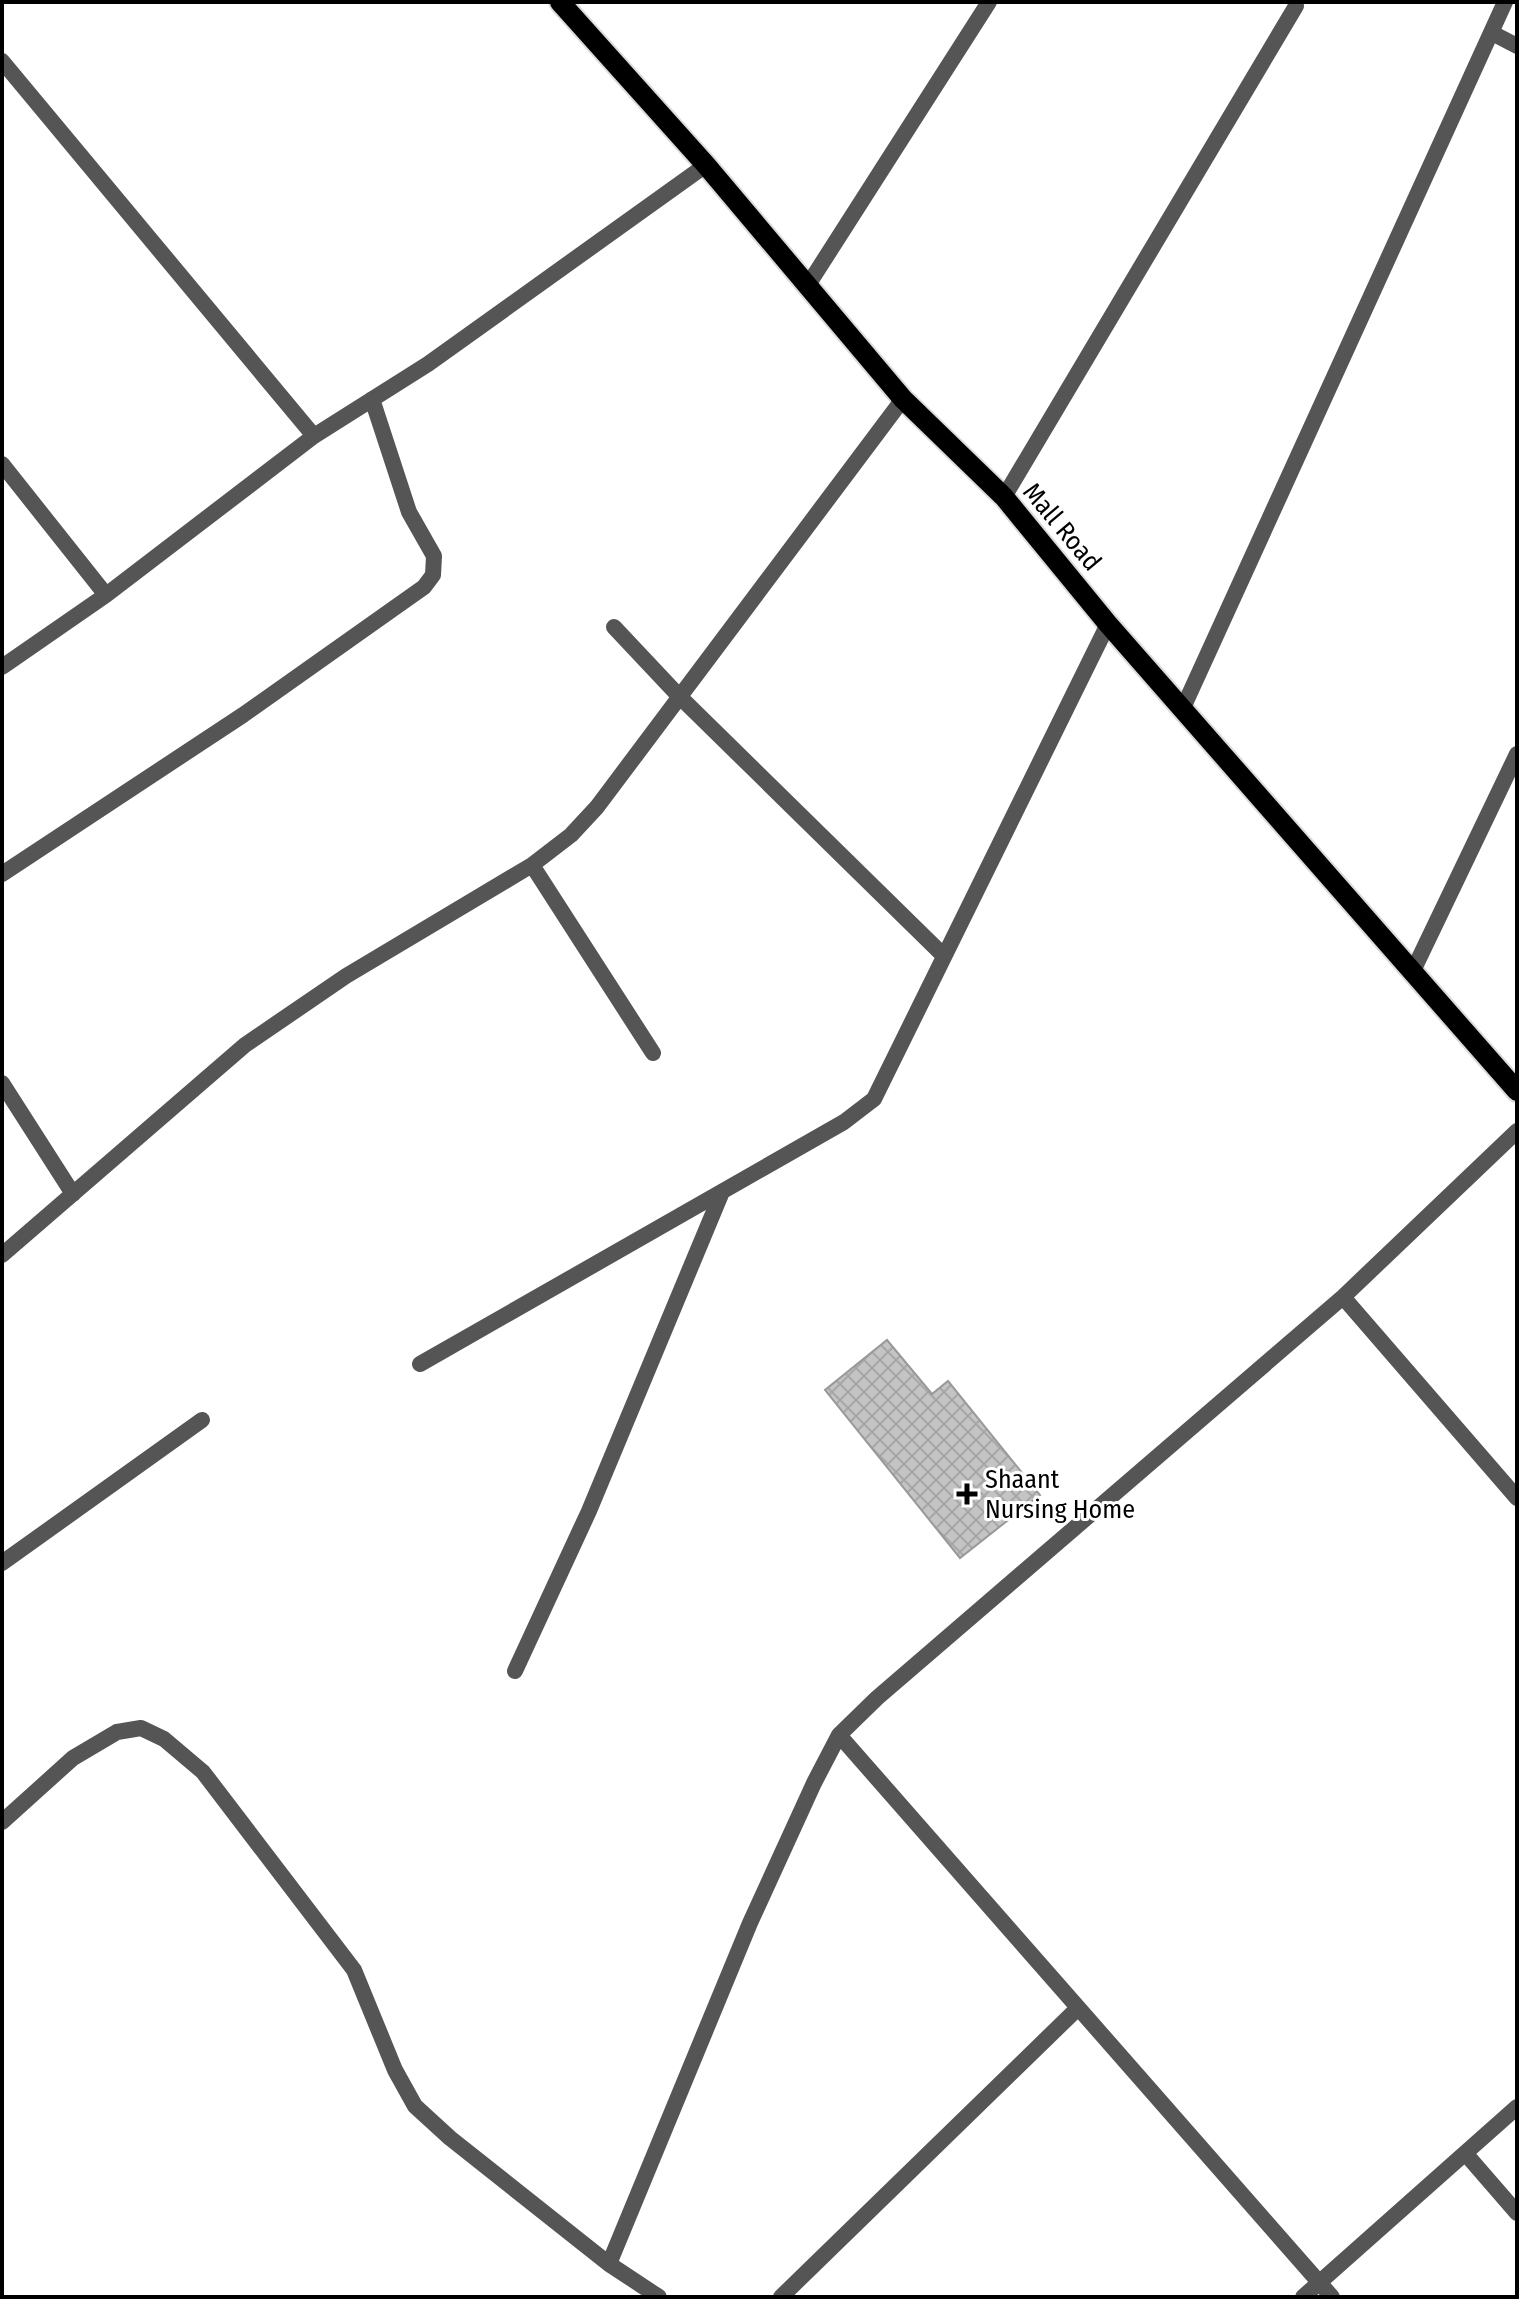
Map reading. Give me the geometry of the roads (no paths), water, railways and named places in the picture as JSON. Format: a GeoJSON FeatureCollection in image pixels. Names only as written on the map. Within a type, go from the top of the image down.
{"type":"FeatureCollection","features":[{"type":"Feature","properties":{"kind":"main road","name":"Mall Road"},"geometry":{"type":"LineString","coordinates":[[560,2],[706,165],[903,399],[1004,497],[1108,624],[1517,1091]]}},
{"type":"Feature","properties":{"kind":"street"},"geometry":{"type":"LineString","coordinates":[[808,285],[989,2]]}},
{"type":"Feature","properties":{"kind":"street"},"geometry":{"type":"LineString","coordinates":[[1183,708],[1494,34],[1505,2]]}},
{"type":"Feature","properties":{"kind":"street"},"geometry":{"type":"LineString","coordinates":[[1004,497],[1296,6]]}},
{"type":"Feature","properties":{"kind":"street"},"geometry":{"type":"LineString","coordinates":[[1494,34],[1517,46]]}},
{"type":"Feature","properties":{"kind":"street"},"geometry":{"type":"LineString","coordinates":[[2,61],[314,436]]}},
{"type":"Feature","properties":{"kind":"street"},"geometry":{"type":"LineString","coordinates":[[2,667],[106,595],[314,436],[440,356],[706,165]]}},
{"type":"Feature","properties":{"kind":"street"},"geometry":{"type":"LineString","coordinates":[[2,874],[243,715],[424,587],[433,575],[434,556],[409,512],[393,452],[372,399]]}},
{"type":"Feature","properties":{"kind":"street"},"geometry":{"type":"LineString","coordinates":[[2,1255],[245,1045],[346,976],[532,865],[571,835],[597,807],[903,399]]}},
{"type":"Feature","properties":{"kind":"street"},"geometry":{"type":"LineString","coordinates":[[2,464],[106,595]]}},
{"type":"Feature","properties":{"kind":"street"},"geometry":{"type":"LineString","coordinates":[[420,1364],[844,1122],[874,1099],[1108,624]]}},
{"type":"Feature","properties":{"kind":"street"},"geometry":{"type":"LineString","coordinates":[[614,627],[678,695],[944,956]]}},
{"type":"Feature","properties":{"kind":"street"},"geometry":{"type":"LineString","coordinates":[[1412,973],[1517,754]]}},
{"type":"Feature","properties":{"kind":"street"},"geometry":{"type":"LineString","coordinates":[[532,865],[653,1053]]}},
{"type":"Feature","properties":{"kind":"street"},"geometry":{"type":"LineString","coordinates":[[2,1083],[73,1194]]}},
{"type":"Feature","properties":{"kind":"street"},"geometry":{"type":"LineString","coordinates":[[609,2264],[750,1923],[839,1735],[877,1698],[1343,1297],[1517,1131]]}},
{"type":"Feature","properties":{"kind":"street"},"geometry":{"type":"LineString","coordinates":[[515,1671],[589,1511],[722,1192]]}},
{"type":"Feature","properties":{"kind":"street"},"geometry":{"type":"LineString","coordinates":[[1343,1297],[1517,1498]]}},
{"type":"Feature","properties":{"kind":"street"},"geometry":{"type":"LineString","coordinates":[[2,1563],[202,1420]]}},
{"type":"Feature","properties":{"kind":"street"},"geometry":{"type":"LineString","coordinates":[[2,1822],[73,1758],[117,1732],[141,1728],[164,1739],[203,1772],[354,1970],[395,2070],[415,2106],[450,2138],[609,2264],[659,2297]]}},
{"type":"Feature","properties":{"kind":"street"},"geometry":{"type":"LineString","coordinates":[[839,1735],[1332,2297]]}},
{"type":"Feature","properties":{"kind":"street"},"geometry":{"type":"LineString","coordinates":[[781,2297],[1078,2008]]}},
{"type":"Feature","properties":{"kind":"street"},"geometry":{"type":"LineString","coordinates":[[1303,2297],[1517,2107]]}},
{"type":"Feature","properties":{"kind":"street"},"geometry":{"type":"LineString","coordinates":[[1465,2153],[1517,2213]]}},
{"type":"Feature","properties":{"kind":"place","name":"Shaant Nursing Home"},"geometry":{"type":"Point","coordinates":[967,1494]}}]}
